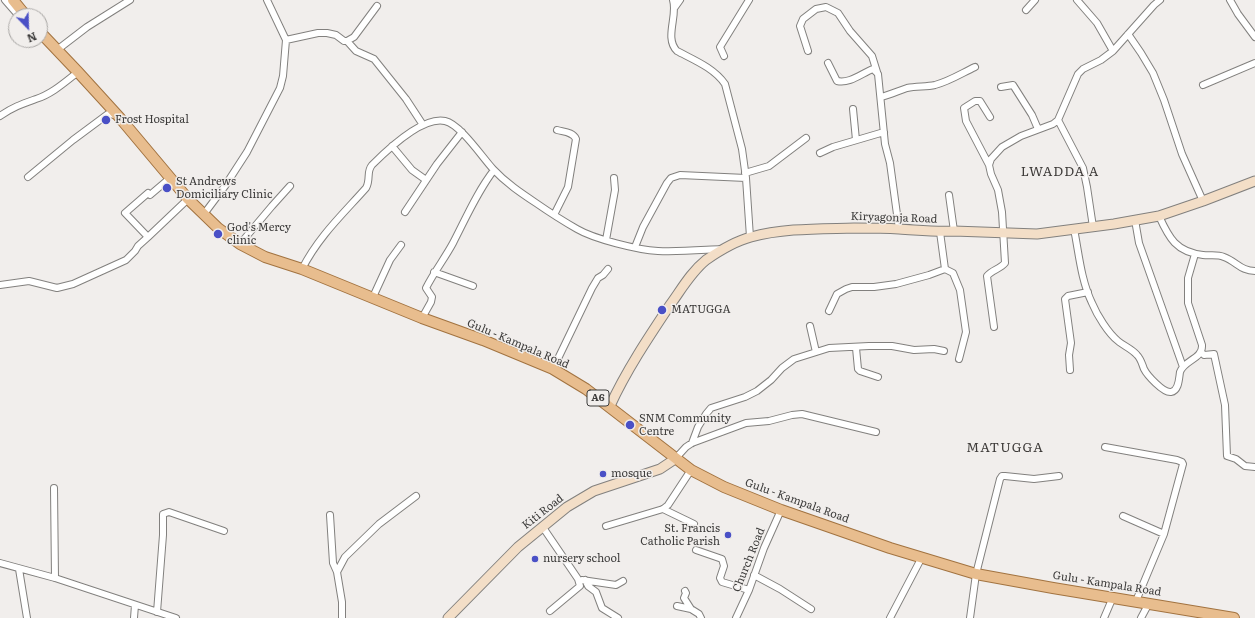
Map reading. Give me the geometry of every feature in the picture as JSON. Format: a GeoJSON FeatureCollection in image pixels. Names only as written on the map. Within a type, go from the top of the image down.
{"type":"FeatureCollection","features":[{"type":"Feature","properties":{"kind":"main road"},"geometry":{"type":"LineString","coordinates":[[13,0],[20,8]]}},
{"type":"Feature","properties":{"kind":"main road","name":"Gulu - Kampala Road"},"geometry":{"type":"LineString","coordinates":[[48,40],[116,115],[188,199],[218,228],[240,244],[265,257],[302,269],[553,369],[610,406],[675,459],[691,470],[724,487],[781,510],[890,548],[976,574],[1229,618]]}},
{"type":"Feature","properties":{"kind":"street"},"geometry":{"type":"LineString","coordinates":[[5,0],[12,8]]}},
{"type":"Feature","properties":{"kind":"street"},"geometry":{"type":"LineString","coordinates":[[48,43],[55,47],[130,0]]}},
{"type":"Feature","properties":{"kind":"street"},"geometry":{"type":"LineString","coordinates":[[204,214],[225,186],[247,152],[280,88],[283,76],[286,40],[267,0]]}},
{"type":"Feature","properties":{"kind":"street"},"geometry":{"type":"LineString","coordinates":[[673,0],[675,7],[671,38],[674,47],[677,51],[720,77],[725,84],[742,149],[746,175],[750,237]]}},
{"type":"Feature","properties":{"kind":"street"},"geometry":{"type":"LineString","coordinates":[[675,7],[680,0]]}},
{"type":"Feature","properties":{"kind":"street"},"geometry":{"type":"LineString","coordinates":[[724,56],[720,47],[749,0]]}},
{"type":"Feature","properties":{"kind":"street"},"geometry":{"type":"LineString","coordinates":[[1026,10],[1035,0]]}},
{"type":"Feature","properties":{"kind":"street"},"geometry":{"type":"LineString","coordinates":[[1077,0],[1097,23],[1113,51]]}},
{"type":"Feature","properties":{"kind":"street"},"geometry":{"type":"LineString","coordinates":[[989,165],[991,159],[1002,147],[1021,136],[1058,120],[1078,74],[1083,69],[1101,60],[1113,51],[1160,0]]}},
{"type":"Feature","properties":{"kind":"street"},"geometry":{"type":"LineString","coordinates":[[1230,0],[1238,14],[1255,37]]}},
{"type":"Feature","properties":{"kind":"street"},"geometry":{"type":"LineString","coordinates":[[347,41],[354,37],[377,6]]}},
{"type":"Feature","properties":{"kind":"street"},"geometry":{"type":"LineString","coordinates":[[808,51],[800,26],[803,19],[816,9],[826,7],[838,13],[850,31],[872,56],[880,97],[885,144],[890,163],[899,229]]}},
{"type":"Feature","properties":{"kind":"street"},"geometry":{"type":"LineString","coordinates":[[286,40],[318,33],[326,33],[336,35],[344,41],[347,41],[356,51],[374,59],[406,99],[423,125]]}},
{"type":"Feature","properties":{"kind":"street"},"geometry":{"type":"LineString","coordinates":[[1128,34],[1153,73],[1164,100],[1182,154],[1203,201]]}},
{"type":"Feature","properties":{"kind":"street"},"geometry":{"type":"LineString","coordinates":[[828,63],[837,81],[842,82],[873,69],[876,72]]}},
{"type":"Feature","properties":{"kind":"street"},"geometry":{"type":"LineString","coordinates":[[1203,85],[1255,63]]}},
{"type":"Feature","properties":{"kind":"street"},"geometry":{"type":"LineString","coordinates":[[880,97],[918,86],[934,85],[946,81],[976,66]]}},
{"type":"Feature","properties":{"kind":"street"},"geometry":{"type":"LineString","coordinates":[[0,116],[15,106],[46,94],[78,72]]}},
{"type":"Feature","properties":{"kind":"street"},"geometry":{"type":"LineString","coordinates":[[1001,87],[1013,85],[1032,115],[1038,129]]}},
{"type":"Feature","properties":{"kind":"street"},"geometry":{"type":"LineString","coordinates":[[990,117],[980,101],[974,101],[964,108],[966,121],[989,165],[998,190],[1002,212],[1005,263],[989,273],[987,276],[994,327]]}},
{"type":"Feature","properties":{"kind":"street"},"geometry":{"type":"LineString","coordinates":[[853,109],[856,140]]}},
{"type":"Feature","properties":{"kind":"street"},"geometry":{"type":"LineString","coordinates":[[28,176],[108,114],[116,115]]}},
{"type":"Feature","properties":{"kind":"street"},"geometry":{"type":"LineString","coordinates":[[302,269],[307,259],[328,229],[366,188],[369,182],[369,168],[392,146],[423,125],[438,120],[452,124],[462,132],[494,170],[516,190],[577,230],[606,240],[657,251],[724,249]]}},
{"type":"Feature","properties":{"kind":"street"},"geometry":{"type":"LineString","coordinates":[[1058,120],[1083,168],[1093,227]]}},
{"type":"Feature","properties":{"kind":"street"},"geometry":{"type":"LineString","coordinates":[[554,215],[568,187],[576,138],[571,133],[557,130]]}},
{"type":"Feature","properties":{"kind":"street"},"geometry":{"type":"LineString","coordinates":[[405,212],[426,180],[462,132]]}},
{"type":"Feature","properties":{"kind":"street"},"geometry":{"type":"LineString","coordinates":[[820,153],[833,147],[884,132]]}},
{"type":"Feature","properties":{"kind":"street"},"geometry":{"type":"LineString","coordinates":[[635,247],[650,213],[671,178],[680,175],[746,175],[769,166],[806,138]]}},
{"type":"Feature","properties":{"kind":"street"},"geometry":{"type":"LineString","coordinates":[[392,146],[412,170],[426,180]]}},
{"type":"Feature","properties":{"kind":"street"},"geometry":{"type":"LineString","coordinates":[[422,318],[431,302],[432,297],[426,288],[434,272],[451,246],[480,191],[494,170]]}},
{"type":"Feature","properties":{"kind":"street"},"geometry":{"type":"LineString","coordinates":[[148,237],[125,213],[148,193],[150,195],[170,178]]}},
{"type":"Feature","properties":{"kind":"street"},"geometry":{"type":"LineString","coordinates":[[606,240],[615,190],[614,178]]}},
{"type":"Feature","properties":{"kind":"street","name":"Kiryagonja Road"},"geometry":{"type":"LineString","coordinates":[[610,406],[617,389],[630,367],[690,276],[705,261],[724,249],[750,237],[794,230],[899,229],[940,232],[954,231],[1037,234],[1093,227],[1159,216],[1255,181]]}},
{"type":"Feature","properties":{"kind":"street"},"geometry":{"type":"LineString","coordinates":[[240,244],[290,186]]}},
{"type":"Feature","properties":{"kind":"street"},"geometry":{"type":"LineString","coordinates":[[949,195],[954,231]]}},
{"type":"Feature","properties":{"kind":"street"},"geometry":{"type":"LineString","coordinates":[[0,285],[29,281],[57,288],[73,284],[126,260],[138,246],[188,199]]}},
{"type":"Feature","properties":{"kind":"street"},"geometry":{"type":"LineString","coordinates":[[1159,216],[1172,242],[1184,250],[1196,254],[1221,256],[1236,263],[1246,270],[1255,271]]}},
{"type":"Feature","properties":{"kind":"street"},"geometry":{"type":"LineString","coordinates":[[1135,220],[1139,243],[1183,367]]}},
{"type":"Feature","properties":{"kind":"street"},"geometry":{"type":"LineString","coordinates":[[1074,229],[1082,273],[1092,303],[1098,315],[1114,337],[1135,352],[1145,370],[1160,387],[1167,392],[1175,391],[1183,367],[1201,352],[1202,345],[1188,302],[1188,278],[1196,254]]}},
{"type":"Feature","properties":{"kind":"street"},"geometry":{"type":"LineString","coordinates":[[940,232],[945,269]]}},
{"type":"Feature","properties":{"kind":"street"},"geometry":{"type":"LineString","coordinates":[[373,297],[390,260],[401,245]]}},
{"type":"Feature","properties":{"kind":"street"},"geometry":{"type":"LineString","coordinates":[[553,369],[592,288],[598,278],[603,276],[608,269]]}},
{"type":"Feature","properties":{"kind":"street"},"geometry":{"type":"LineString","coordinates":[[828,311],[837,294],[846,289],[852,287],[874,287],[896,284],[945,269],[954,274],[960,290],[966,332],[959,359]]}},
{"type":"Feature","properties":{"kind":"street"},"geometry":{"type":"LineString","coordinates":[[434,272],[473,286]]}},
{"type":"Feature","properties":{"kind":"street"},"geometry":{"type":"LineString","coordinates":[[1070,370],[1069,356],[1071,342],[1065,299],[1068,296],[1088,292]]}},
{"type":"Feature","properties":{"kind":"street"},"geometry":{"type":"LineString","coordinates":[[810,326],[816,352]]}},
{"type":"Feature","properties":{"kind":"street"},"geometry":{"type":"LineString","coordinates":[[692,443],[698,427],[711,408],[745,397],[757,391],[794,359],[829,348],[883,346],[914,350],[944,351]]}},
{"type":"Feature","properties":{"kind":"street"},"geometry":{"type":"LineString","coordinates":[[856,348],[858,369],[878,377]]}},
{"type":"Feature","properties":{"kind":"street"},"geometry":{"type":"LineString","coordinates":[[1201,352],[1204,355],[1214,354],[1225,405],[1227,456],[1236,459],[1245,466],[1255,467]]}},
{"type":"Feature","properties":{"kind":"street"},"geometry":{"type":"LineString","coordinates":[[675,459],[692,443],[746,423],[769,421],[792,415],[802,414],[876,432]]}},
{"type":"Feature","properties":{"kind":"street"},"geometry":{"type":"LineString","coordinates":[[1105,447],[1182,462],[1183,468],[1164,534],[1136,601]]}},
{"type":"Feature","properties":{"kind":"street","name":"Kiti Road"},"geometry":{"type":"LineString","coordinates":[[448,618],[518,547],[567,507],[594,491],[660,469],[675,459]]}},
{"type":"Feature","properties":{"kind":"street"},"geometry":{"type":"LineString","coordinates":[[606,526],[663,509],[691,470]]}},
{"type":"Feature","properties":{"kind":"street"},"geometry":{"type":"LineString","coordinates":[[970,618],[976,574],[1000,479],[1002,476],[1034,479],[1059,476]]}},
{"type":"Feature","properties":{"kind":"street"},"geometry":{"type":"LineString","coordinates":[[54,488],[55,578]]}},
{"type":"Feature","properties":{"kind":"street"},"geometry":{"type":"LineString","coordinates":[[337,572],[346,557],[379,524],[416,496]]}},
{"type":"Feature","properties":{"kind":"street"},"geometry":{"type":"LineString","coordinates":[[663,509],[694,524]]}},
{"type":"Feature","properties":{"kind":"street","name":"Church Road"},"geometry":{"type":"LineString","coordinates":[[736,618],[749,590],[764,548],[781,510]]}},
{"type":"Feature","properties":{"kind":"street"},"geometry":{"type":"LineString","coordinates":[[157,612],[164,514],[169,512],[224,531]]}},
{"type":"Feature","properties":{"kind":"street"},"geometry":{"type":"LineString","coordinates":[[330,515],[333,563],[337,572],[342,602],[342,618]]}},
{"type":"Feature","properties":{"kind":"street"},"geometry":{"type":"LineString","coordinates":[[1123,516],[1164,534]]}},
{"type":"Feature","properties":{"kind":"street"},"geometry":{"type":"LineString","coordinates":[[542,526],[578,579],[580,586],[550,612]]}},
{"type":"Feature","properties":{"kind":"street"},"geometry":{"type":"LineString","coordinates":[[696,550],[722,559],[724,566],[720,578],[722,582],[749,590]]}},
{"type":"Feature","properties":{"kind":"street"},"geometry":{"type":"LineString","coordinates":[[890,618],[922,558]]}},
{"type":"Feature","properties":{"kind":"street"},"geometry":{"type":"LineString","coordinates":[[0,563],[55,578],[176,618]]}},
{"type":"Feature","properties":{"kind":"street"},"geometry":{"type":"LineString","coordinates":[[19,569],[27,618]]}},
{"type":"Feature","properties":{"kind":"street"},"geometry":{"type":"LineString","coordinates":[[754,575],[780,589],[811,609]]}},
{"type":"Feature","properties":{"kind":"street"},"geometry":{"type":"LineString","coordinates":[[578,579],[616,585],[623,581]]}},
{"type":"Feature","properties":{"kind":"street"},"geometry":{"type":"LineString","coordinates":[[585,580],[588,586],[596,592],[602,608],[609,615],[618,618]]}},
{"type":"Feature","properties":{"kind":"street"},"geometry":{"type":"LineString","coordinates":[[685,591],[686,593],[684,598],[691,609]]}},
{"type":"Feature","properties":{"kind":"street"},"geometry":{"type":"LineString","coordinates":[[1104,618],[1112,597]]}},
{"type":"Feature","properties":{"kind":"street"},"geometry":{"type":"LineString","coordinates":[[1141,618],[1149,603]]}},
{"type":"Feature","properties":{"kind":"street"},"geometry":{"type":"LineString","coordinates":[[134,618],[135,605]]}},
{"type":"Feature","properties":{"kind":"street"},"geometry":{"type":"LineString","coordinates":[[677,606],[691,609],[699,614],[701,618]]}},
{"type":"Feature","properties":{"kind":"place","name":"Frost Hospital"},"geometry":{"type":"Point","coordinates":[106,120]}},
{"type":"Feature","properties":{"kind":"place","name":"St Andrews Domiciliary Clinic"},"geometry":{"type":"Point","coordinates":[167,188]}},
{"type":"Feature","properties":{"kind":"place","name":"God's Mercy clinic"},"geometry":{"type":"Point","coordinates":[218,234]}},
{"type":"Feature","properties":{"kind":"place","name":"MATUGGA"},"geometry":{"type":"Point","coordinates":[662,310]}},
{"type":"Feature","properties":{"kind":"place","name":"SNM Community Centre"},"geometry":{"type":"Point","coordinates":[630,425]}},
{"type":"Feature","properties":{"kind":"place","name":"mosque"},"geometry":{"type":"Point","coordinates":[603,474]}},
{"type":"Feature","properties":{"kind":"place","name":"St. Francis Catholic Parish"},"geometry":{"type":"Point","coordinates":[728,535]}},
{"type":"Feature","properties":{"kind":"place","name":"nursery school"},"geometry":{"type":"Point","coordinates":[535,559]}},
{"type":"Feature","properties":{"kind":"district","name":"LWADDA A"},"geometry":{"type":"Point","coordinates":[1060,172]}},
{"type":"Feature","properties":{"kind":"district","name":"MATUGGA"},"geometry":{"type":"Point","coordinates":[1005,448]}}]}
